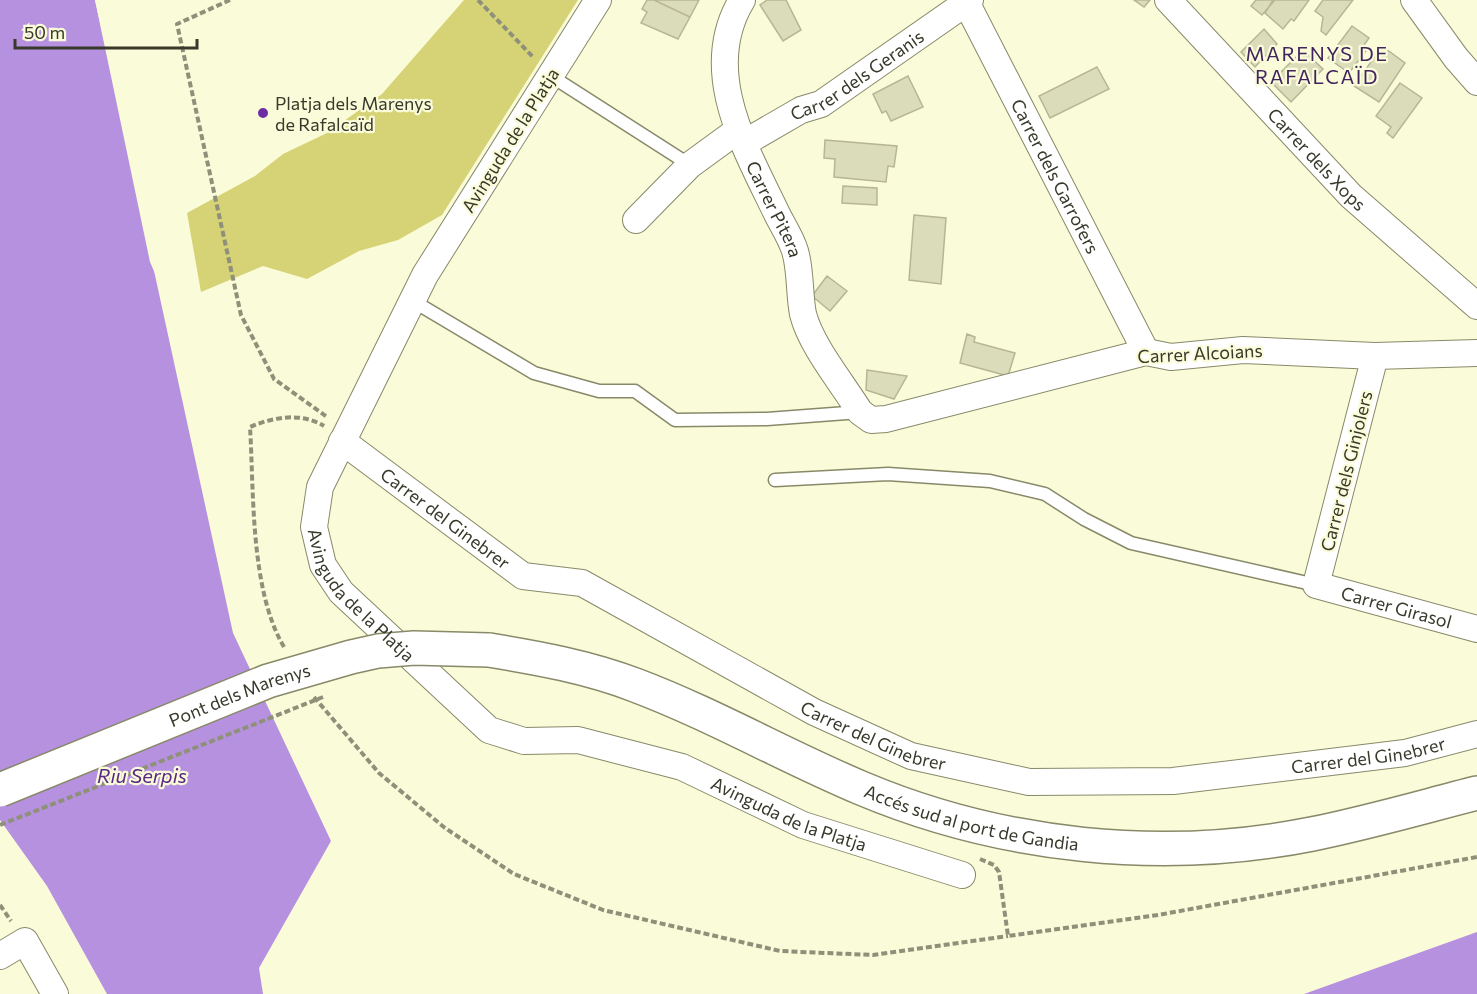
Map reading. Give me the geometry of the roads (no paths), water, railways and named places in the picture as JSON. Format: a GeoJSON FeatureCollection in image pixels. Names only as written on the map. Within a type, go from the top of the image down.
{"type":"FeatureCollection","features":[{"type":"Feature","properties":{"kind":"highway","name":"Pont dels Marenys"},"geometry":{"type":"LineString","coordinates":[[0,790],[268,681],[351,657],[378,651],[414,648],[489,650]]}},
{"type":"Feature","properties":{"kind":"highway","name":"Accés sud al port de Gandia"},"geometry":{"type":"LineString","coordinates":[[489,650],[563,663],[634,685],[862,788],[959,822],[1082,845],[1189,850],[1310,835],[1477,793]]}},
{"type":"Feature","properties":{"kind":"street","name":"Avinguda de la Platja"},"geometry":{"type":"LineString","coordinates":[[598,0],[425,275],[320,487],[314,526],[323,566],[340,592],[489,730],[524,741],[578,740],[682,767],[803,825],[962,875]]}},
{"type":"Feature","properties":{"kind":"street","name":"Carrer Pitera"},"geometry":{"type":"LineString","coordinates":[[742,0],[728,33],[726,51],[728,101],[741,137],[795,251],[804,315],[810,334],[861,412]]}},
{"type":"Feature","properties":{"kind":"street","name":"Carrer dels Xops"},"geometry":{"type":"LineString","coordinates":[[1168,0],[1351,196],[1477,306]]}},
{"type":"Feature","properties":{"kind":"street"},"geometry":{"type":"LineString","coordinates":[[1414,0],[1456,58],[1477,82]]}},
{"type":"Feature","properties":{"kind":"street","name":"Carrer dels Geranis"},"geometry":{"type":"LineString","coordinates":[[636,220],[690,165],[741,137],[801,110],[821,104],[967,1]]}},
{"type":"Feature","properties":{"kind":"street","name":"Carrer dels Garrofers"},"geometry":{"type":"LineString","coordinates":[[967,1],[1146,352]]}},
{"type":"Feature","properties":{"kind":"street","name":"Carrer Alcoians"},"geometry":{"type":"LineString","coordinates":[[861,412],[871,420],[886,419],[1146,352],[1171,357],[1242,350],[1375,356],[1477,353]]}},
{"type":"Feature","properties":{"kind":"street","name":"Carrer dels Ginjolers"},"geometry":{"type":"LineString","coordinates":[[1316,585],[1375,356]]}},
{"type":"Feature","properties":{"kind":"street","name":"Carrer del Ginebrer"},"geometry":{"type":"LineString","coordinates":[[345,436],[523,576],[582,583],[814,712],[911,756],[1029,782],[1173,781],[1405,753],[1474,729]]}},
{"type":"Feature","properties":{"kind":"street","name":"Carrer Girasol"},"geometry":{"type":"LineString","coordinates":[[1316,585],[1477,629]]}},
{"type":"Feature","properties":{"kind":"street"},"geometry":{"type":"LineString","coordinates":[[0,956],[26,942],[55,994]]}},
{"type":"Feature","properties":{"kind":"lane"},"geometry":{"type":"LineString","coordinates":[[551,76],[690,165]]}},
{"type":"Feature","properties":{"kind":"lane"},"geometry":{"type":"LineString","coordinates":[[413,301],[534,373],[599,391],[635,391],[675,420],[767,419],[861,412]]}},
{"type":"Feature","properties":{"kind":"lane"},"geometry":{"type":"LineString","coordinates":[[775,480],[888,474],[990,481],[1045,494],[1084,519],[1131,543],[1316,585]]}},
{"type":"Feature","properties":{"kind":"water","name":"Riu Serpis"},"geometry":{"type":"Polygon","coordinates":[[[0,0],[95,0],[233,633],[331,841],[259,968],[263,994],[107,994],[47,886],[0,820],[0,0]]]}},
{"type":"Feature","properties":{"kind":"water"},"geometry":{"type":"Polygon","coordinates":[[[1477,932],[1477,994],[1304,994],[1477,932]]]}},
{"type":"Feature","properties":{"kind":"place","name":"Platja dels Marenys de Rafalcaïd"},"geometry":{"type":"Point","coordinates":[263,113]}},
{"type":"Feature","properties":{"kind":"district","name":"MARENYS DE RAFALCAÏD"},"geometry":{"type":"Point","coordinates":[1317,64]}}]}
